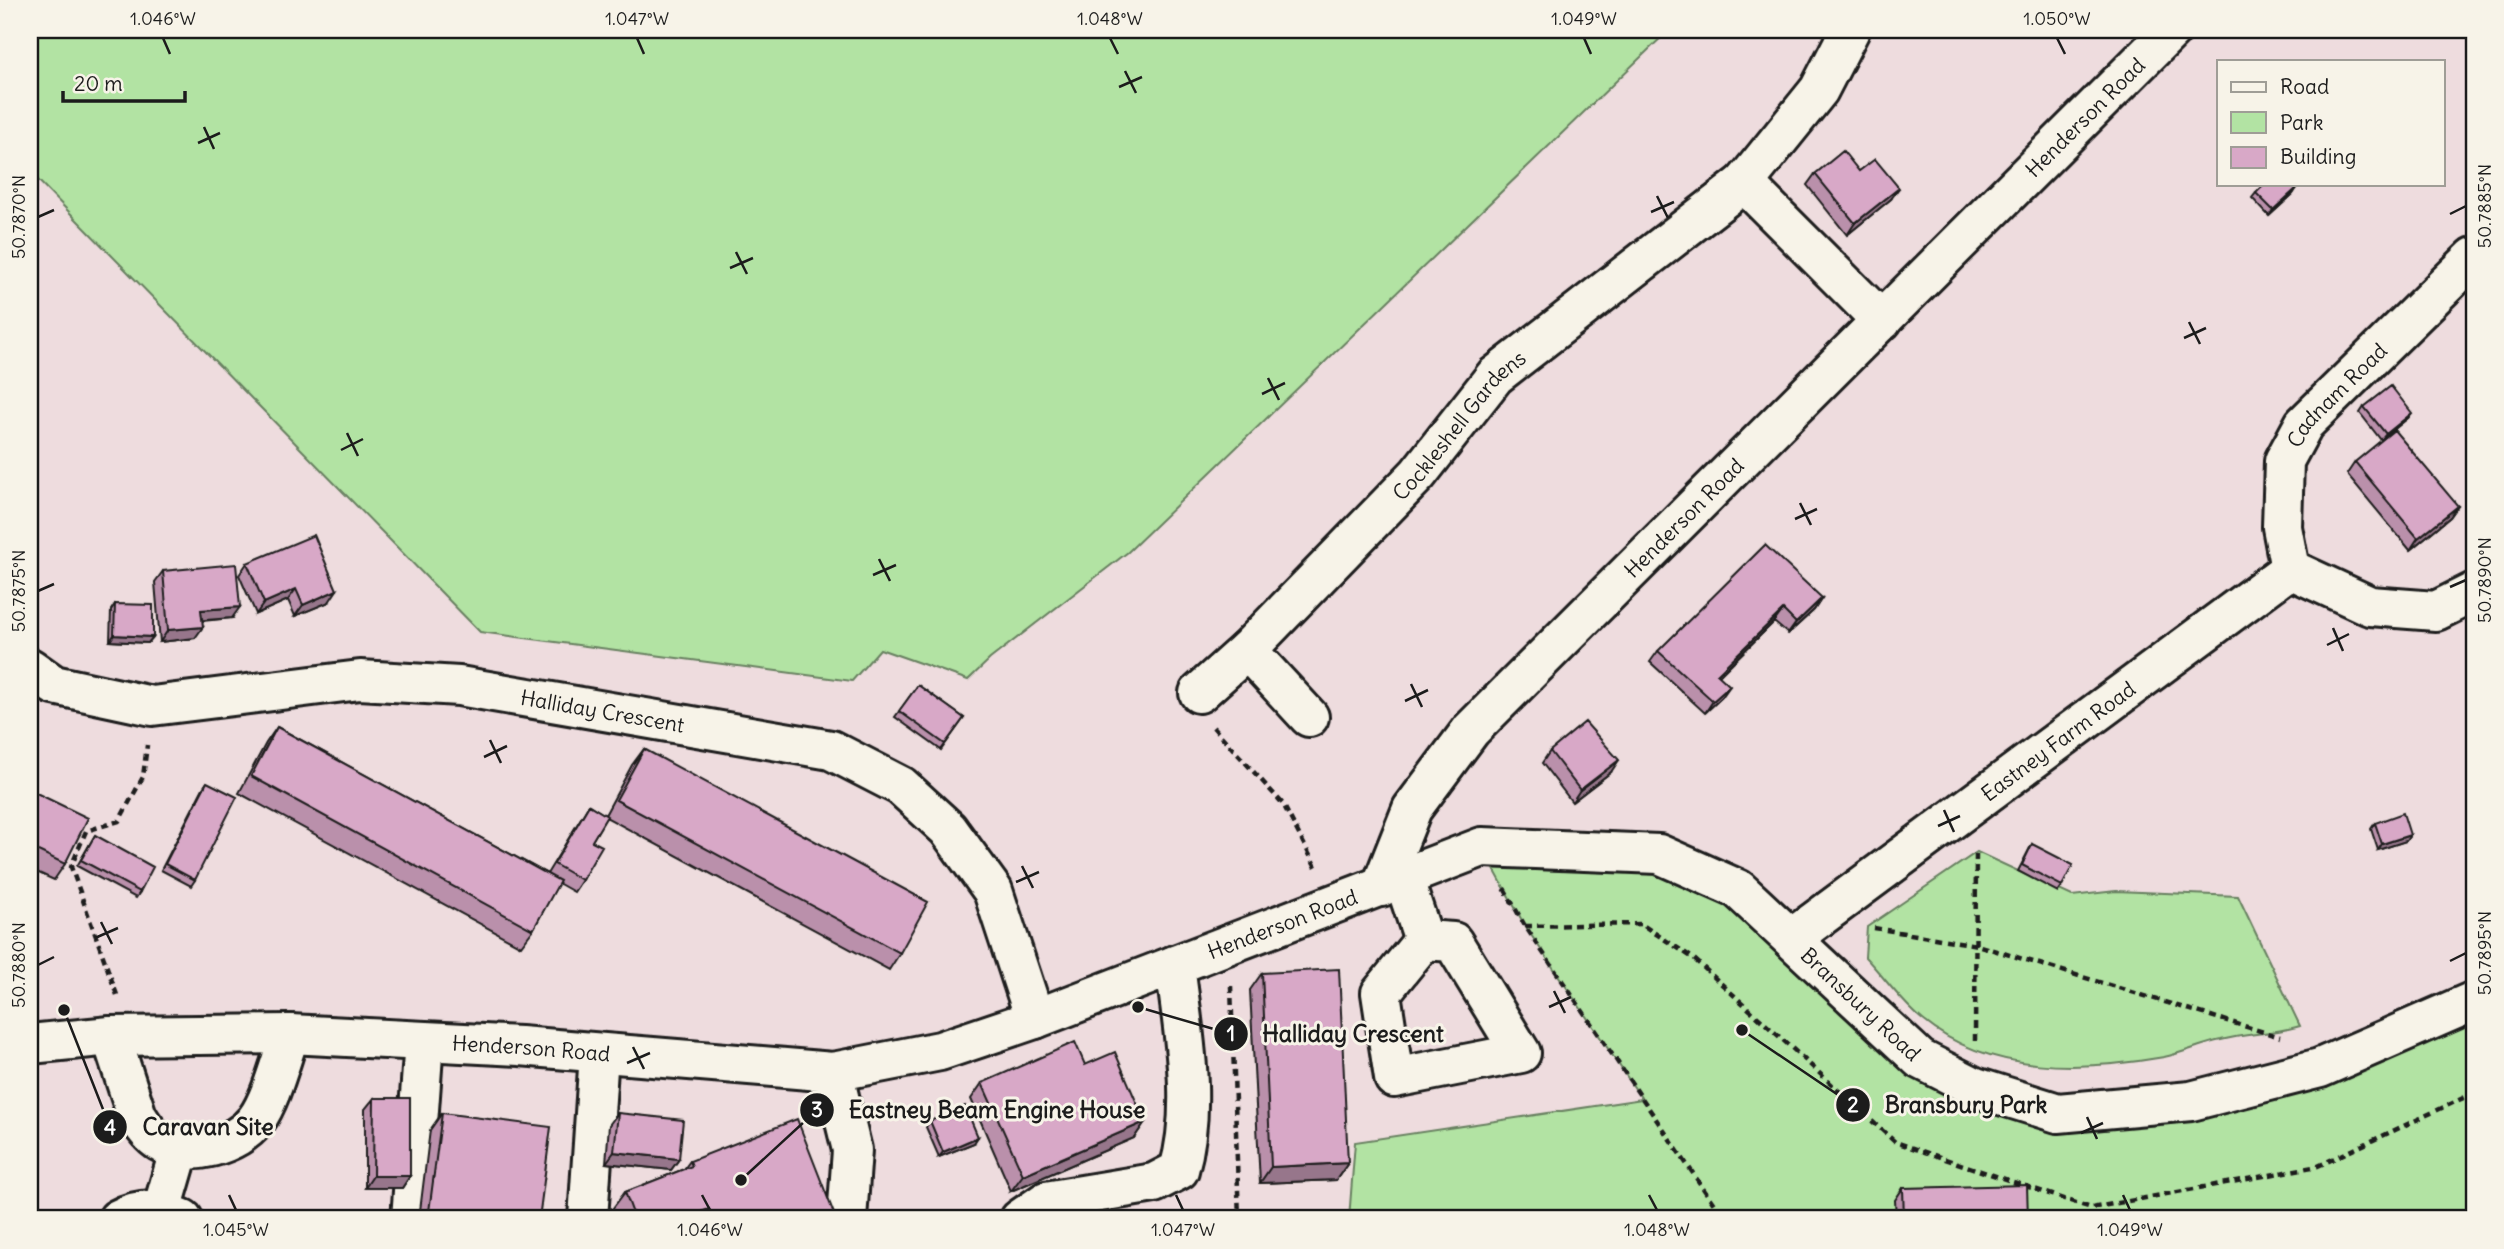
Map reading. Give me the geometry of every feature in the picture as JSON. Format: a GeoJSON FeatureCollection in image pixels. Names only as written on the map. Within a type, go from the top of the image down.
{"type":"FeatureCollection","features":[{"type":"Feature","properties":{"kind":"street","name":"Cockleshell Gardens"},"geometry":{"type":"LineString","coordinates":[[1199,693],[1247,650],[1418,474],[1495,376],[1744,183],[1819,90],[1850,30]]}},
{"type":"Feature","properties":{"kind":"street","name":"Henderson Road"},"geometry":{"type":"LineString","coordinates":[[30,1044],[121,1036],[290,1034],[599,1053],[833,1072],[940,1051],[1035,1019],[1392,882],[1412,810],[1471,730],[2172,30]]}},
{"type":"Feature","properties":{"kind":"street"},"geometry":{"type":"LineString","coordinates":[[1744,183],[1882,321]]}},
{"type":"Feature","properties":{"kind":"street","name":"Cadnam Road"},"geometry":{"type":"LineString","coordinates":[[2290,569],[2282,527],[2284,461],[2304,424],[2474,257]]}},
{"type":"Feature","properties":{"kind":"street"},"geometry":{"type":"LineString","coordinates":[[2290,569],[2370,606],[2436,611],[2474,592]]}},
{"type":"Feature","properties":{"kind":"street","name":"Eastney Farm Road"},"geometry":{"type":"LineString","coordinates":[[1792,938],[2290,569]]}},
{"type":"Feature","properties":{"kind":"street"},"geometry":{"type":"LineString","coordinates":[[1247,650],[1309,716]]}},
{"type":"Feature","properties":{"kind":"street","name":"Halliday Crescent"},"geometry":{"type":"LineString","coordinates":[[30,668],[54,685],[152,706],[360,680],[459,686],[831,750],[901,786],[948,829],[993,891],[1035,1019]]}},
{"type":"Feature","properties":{"kind":"street","name":"Bransbury Road"},"geometry":{"type":"LineString","coordinates":[[1392,882],[1482,847],[1659,854],[1738,889],[1920,1059],[1975,1087],[2058,1113],[2191,1101],[2320,1068],[2474,1000]]}},
{"type":"Feature","properties":{"kind":"street"},"geometry":{"type":"LineString","coordinates":[[1392,882],[1424,940]]}},
{"type":"Feature","properties":{"kind":"street"},"geometry":{"type":"LineString","coordinates":[[1020,1219],[1046,1200],[1154,1183],[1179,1170],[1185,1149],[1188,1075],[1175,965]]}},
{"type":"Feature","properties":{"kind":"street"},"geometry":{"type":"LineString","coordinates":[[121,1036],[137,1116],[155,1138],[180,1148],[206,1149],[220,1144],[255,1122],[290,1034]]}},
{"type":"Feature","properties":{"kind":"street"},"geometry":{"type":"LineString","coordinates":[[411,1219],[424,1041]]}},
{"type":"Feature","properties":{"kind":"street"},"geometry":{"type":"LineString","coordinates":[[587,1219],[599,1053]]}},
{"type":"Feature","properties":{"kind":"street"},"geometry":{"type":"LineString","coordinates":[[833,1072],[852,1150],[846,1219]]}},
{"type":"Feature","properties":{"kind":"street"},"geometry":{"type":"LineString","coordinates":[[118,1219],[142,1210],[172,1215],[180,1148]]}},
{"type":"Feature","properties":{"kind":"path"},"geometry":{"type":"LineString","coordinates":[[1199,693],[1191,702],[1283,804],[1336,903]]}},
{"type":"Feature","properties":{"kind":"path"},"geometry":{"type":"LineString","coordinates":[[121,1036],[71,867],[86,831],[119,821],[143,777],[152,706]]}},
{"type":"Feature","properties":{"kind":"path"},"geometry":{"type":"LineString","coordinates":[[1961,813],[1977,852],[1975,1087]]}},
{"type":"Feature","properties":{"kind":"path"},"geometry":{"type":"LineString","coordinates":[[1482,847],[1525,926],[1724,1219]]}},
{"type":"Feature","properties":{"kind":"path"},"geometry":{"type":"LineString","coordinates":[[1838,904],[1867,927],[1976,945],[2275,1033],[2320,1068]]}},
{"type":"Feature","properties":{"kind":"path"},"geometry":{"type":"LineString","coordinates":[[1229,944],[1239,1219]]}},
{"type":"Feature","properties":{"kind":"green space"},"geometry":{"type":"Polygon","coordinates":[[[30,30],[1669,30],[1128,552],[990,659],[968,680],[880,649],[852,681],[480,632],[30,172],[30,30]]]}},
{"type":"Feature","properties":{"kind":"green space"},"geometry":{"type":"Polygon","coordinates":[[[1482,847],[1538,847],[1738,889],[1920,1059],[2058,1113],[2191,1101],[2474,1001],[2474,1219],[1349,1219],[1355,1142],[1642,1099],[1525,926],[1482,847]]]}},
{"type":"Feature","properties":{"kind":"green space"},"geometry":{"type":"Polygon","coordinates":[[[1977,852],[2072,896],[2116,891],[2238,896],[2300,1026],[2231,1038],[2164,1057],[2102,1065],[2070,1066],[2008,1060],[1949,1038],[1915,1013],[1865,957],[1867,927],[1977,852]]]}},
{"type":"Feature","properties":{"kind":"building"},"geometry":{"type":"Polygon","coordinates":[[[1843,151],[1859,171],[1875,159],[1899,188],[1855,223],[1815,174],[1843,151]]]}},
{"type":"Feature","properties":{"kind":"building"},"geometry":{"type":"Polygon","coordinates":[[[2263,186],[2297,188],[2273,210],[2256,193],[2263,186]]]}},
{"type":"Feature","properties":{"kind":"building"},"geometry":{"type":"Polygon","coordinates":[[[2391,386],[2412,413],[2386,434],[2364,407],[2391,386]]]}},
{"type":"Feature","properties":{"kind":"building"},"geometry":{"type":"Polygon","coordinates":[[[2394,430],[2458,506],[2418,538],[2355,462],[2394,430]]]}},
{"type":"Feature","properties":{"kind":"building"},"geometry":{"type":"Polygon","coordinates":[[[314,535],[337,590],[303,605],[296,589],[264,603],[247,563],[314,535]]]}},
{"type":"Feature","properties":{"kind":"building"},"geometry":{"type":"Polygon","coordinates":[[[1765,545],[1822,598],[1796,623],[1783,610],[1717,674],[1730,686],[1713,701],[1658,651],[1765,545]]]}},
{"type":"Feature","properties":{"kind":"building"},"geometry":{"type":"Polygon","coordinates":[[[236,564],[240,607],[201,610],[203,627],[168,630],[163,571],[236,564]]]}},
{"type":"Feature","properties":{"kind":"building"},"geometry":{"type":"Polygon","coordinates":[[[115,604],[153,605],[153,637],[114,635],[115,604]]]}},
{"type":"Feature","properties":{"kind":"building"},"geometry":{"type":"Polygon","coordinates":[[[918,685],[964,718],[945,744],[899,711],[918,685]]]}},
{"type":"Feature","properties":{"kind":"building"},"geometry":{"type":"Polygon","coordinates":[[[1585,722],[1619,760],[1580,790],[1550,751],[1585,722]]]}},
{"type":"Feature","properties":{"kind":"building"},"geometry":{"type":"Polygon","coordinates":[[[277,727],[560,881],[533,930],[251,776],[277,727]]]}},
{"type":"Feature","properties":{"kind":"building"},"geometry":{"type":"Polygon","coordinates":[[[644,749],[928,902],[900,953],[616,800],[644,749]]]}},
{"type":"Feature","properties":{"kind":"building"},"geometry":{"type":"Polygon","coordinates":[[[207,782],[237,797],[195,880],[165,864],[207,782]]]}},
{"type":"Feature","properties":{"kind":"building"},"geometry":{"type":"Polygon","coordinates":[[[30,790],[88,818],[65,864],[30,847],[30,790]]]}},
{"type":"Feature","properties":{"kind":"building"},"geometry":{"type":"Polygon","coordinates":[[[589,805],[607,816],[592,841],[602,846],[582,880],[554,864],[589,805]]]}},
{"type":"Feature","properties":{"kind":"building"},"geometry":{"type":"Polygon","coordinates":[[[2403,813],[2410,835],[2382,844],[2375,823],[2403,813]]]}},
{"type":"Feature","properties":{"kind":"building"},"geometry":{"type":"Polygon","coordinates":[[[95,835],[153,867],[140,892],[81,860],[95,835]]]}},
{"type":"Feature","properties":{"kind":"building"},"geometry":{"type":"Polygon","coordinates":[[[2032,844],[2073,865],[2062,886],[2022,865],[2032,844]]]}},
{"type":"Feature","properties":{"kind":"building"},"geometry":{"type":"Polygon","coordinates":[[[1339,969],[1348,1163],[1271,1167],[1262,973],[1339,969]]]}},
{"type":"Feature","properties":{"kind":"building"},"geometry":{"type":"Polygon","coordinates":[[[1075,1042],[1085,1065],[1115,1052],[1145,1122],[1023,1175],[982,1083],[1075,1042]]]}},
{"type":"Feature","properties":{"kind":"building"},"geometry":{"type":"Polygon","coordinates":[[[374,1098],[410,1098],[410,1176],[373,1176],[374,1098]]]}},
{"type":"Feature","properties":{"kind":"building"},"geometry":{"type":"Polygon","coordinates":[[[965,1106],[978,1137],[943,1152],[930,1121],[965,1106]]]}},
{"type":"Feature","properties":{"kind":"building"},"geometry":{"type":"Polygon","coordinates":[[[442,1113],[551,1127],[539,1219],[428,1219],[442,1113]]]}},
{"type":"Feature","properties":{"kind":"building"},"geometry":{"type":"Polygon","coordinates":[[[618,1113],[683,1120],[679,1159],[614,1152],[618,1113]]]}},
{"type":"Feature","properties":{"kind":"building"},"geometry":{"type":"Polygon","coordinates":[[[797,1119],[836,1219],[713,1219],[709,1209],[681,1219],[635,1219],[625,1192],[692,1166],[690,1161],[797,1119]]]}},
{"type":"Feature","properties":{"kind":"building"},"geometry":{"type":"Polygon","coordinates":[[[2027,1185],[2028,1219],[1904,1219],[1903,1188],[2027,1185]]]}},
{"type":"Feature","properties":{"kind":"place","name":"Halliday Crescent"},"geometry":{"type":"Point","coordinates":[1138,1007]}},
{"type":"Feature","properties":{"kind":"place","name":"Caravan Site"},"geometry":{"type":"Point","coordinates":[64,1010]}},
{"type":"Feature","properties":{"kind":"place","name":"Bransbury Park"},"geometry":{"type":"Point","coordinates":[1742,1030]}},
{"type":"Feature","properties":{"kind":"place","name":"Eastney Beam Engine House"},"geometry":{"type":"Point","coordinates":[741,1180]}}]}
